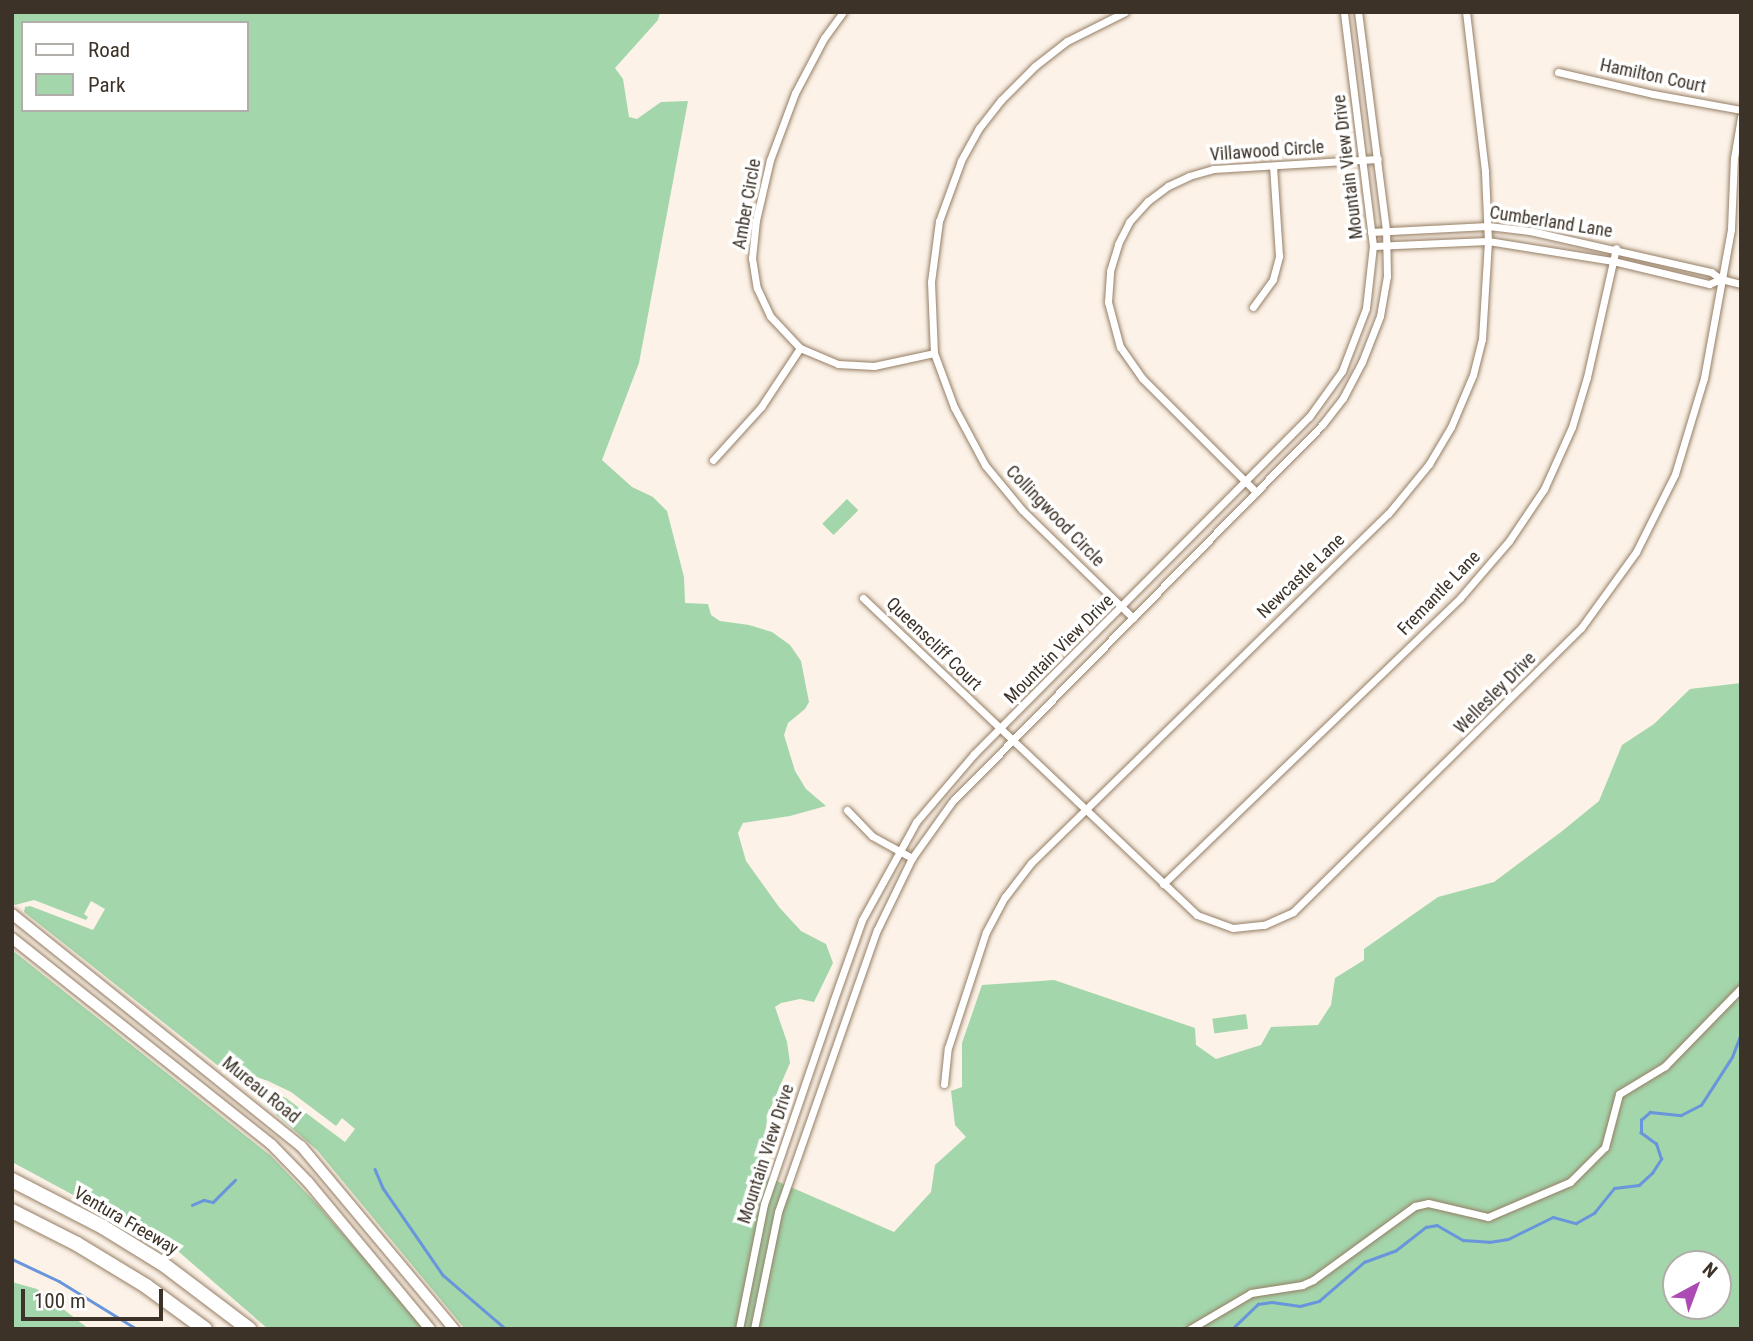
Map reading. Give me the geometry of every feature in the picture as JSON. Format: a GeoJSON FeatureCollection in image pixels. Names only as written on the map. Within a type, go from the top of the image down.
{"type":"FeatureCollection","features":[{"type":"Feature","properties":{"kind":"highway","name":"Ventura Freeway"},"geometry":{"type":"LineString","coordinates":[[12,1180],[103,1227],[163,1264],[249,1329]]}},
{"type":"Feature","properties":{"kind":"highway"},"geometry":{"type":"LineString","coordinates":[[12,1211],[77,1244],[134,1279],[205,1329]]}},
{"type":"Feature","properties":{"kind":"main road","name":"Mureau Road"},"geometry":{"type":"LineString","coordinates":[[12,914],[295,1140],[323,1169],[454,1329]]}},
{"type":"Feature","properties":{"kind":"main road","name":"Mureau Road"},"geometry":{"type":"LineString","coordinates":[[12,938],[271,1144],[308,1182],[430,1329]]}},
{"type":"Feature","properties":{"kind":"street","name":"Amber Circle"},"geometry":{"type":"LineString","coordinates":[[843,12],[824,38],[795,93],[770,160],[756,220],[752,258],[757,288],[770,316],[800,348],[838,364],[874,366],[934,353]]}},
{"type":"Feature","properties":{"kind":"street"},"geometry":{"type":"LineString","coordinates":[[1097,12],[1102,21]]}},
{"type":"Feature","properties":{"kind":"street","name":"Collingwood Circle"},"geometry":{"type":"LineString","coordinates":[[1125,12],[1102,21],[1067,41],[1035,66],[979,128],[961,161],[939,221],[931,282],[934,353],[954,407],[985,465],[1022,510],[1133,618]]}},
{"type":"Feature","properties":{"kind":"street","name":"Mountain View Drive"},"geometry":{"type":"LineString","coordinates":[[739,1329],[764,1204],[862,920],[916,822],[1001,730],[1309,417],[1342,371],[1366,308],[1373,246],[1344,12]]}},
{"type":"Feature","properties":{"kind":"street","name":"Mountain View Drive"},"geometry":{"type":"LineString","coordinates":[[754,1329],[778,1212],[877,930],[912,858],[952,802],[1322,425],[1343,398],[1362,362],[1380,316],[1387,276],[1387,245],[1358,12]]}},
{"type":"Feature","properties":{"kind":"street","name":"Newcastle Lane"},"geometry":{"type":"LineString","coordinates":[[944,1084],[948,1048],[986,932],[1005,897],[1031,863],[1388,514],[1429,464],[1451,427],[1474,375],[1482,339],[1488,241],[1466,12]]}},
{"type":"Feature","properties":{"kind":"street","name":"Hamilton Court"},"geometry":{"type":"LineString","coordinates":[[1558,72],[1653,94],[1741,110]]}},
{"type":"Feature","properties":{"kind":"street","name":"Wellesley Drive"},"geometry":{"type":"LineString","coordinates":[[1012,741],[1197,915],[1233,928],[1264,925],[1293,912],[1581,628],[1636,552],[1675,474],[1704,377],[1731,229],[1734,158],[1741,117]]}},
{"type":"Feature","properties":{"kind":"street","name":"Villawood Circle"},"geometry":{"type":"LineString","coordinates":[[1256,492],[1142,378],[1119,347],[1108,302],[1110,271],[1118,244],[1129,222],[1148,201],[1168,186],[1213,169],[1378,159]]}},
{"type":"Feature","properties":{"kind":"street"},"geometry":{"type":"LineString","coordinates":[[1253,307],[1273,278],[1279,256],[1273,166]]}},
{"type":"Feature","properties":{"kind":"street","name":"Cumberland Lane"},"geometry":{"type":"LineString","coordinates":[[1371,232],[1488,226],[1616,248],[1711,272],[1721,279],[1741,284]]}},
{"type":"Feature","properties":{"kind":"street","name":"Cumberland Lane"},"geometry":{"type":"LineString","coordinates":[[1373,246],[1488,241],[1613,261],[1709,284],[1721,279]]}},
{"type":"Feature","properties":{"kind":"street","name":"Fremantle Lane"},"geometry":{"type":"LineString","coordinates":[[1163,884],[1460,598],[1509,541],[1544,489],[1572,427],[1587,377],[1616,248]]}},
{"type":"Feature","properties":{"kind":"street"},"geometry":{"type":"LineString","coordinates":[[713,460],[761,407],[800,348]]}},
{"type":"Feature","properties":{"kind":"street","name":"Queenscliff Court"},"geometry":{"type":"LineString","coordinates":[[863,598],[1012,741]]}},
{"type":"Feature","properties":{"kind":"street"},"geometry":{"type":"LineString","coordinates":[[847,810],[872,836],[912,858]]}},
{"type":"Feature","properties":{"kind":"street"},"geometry":{"type":"LineString","coordinates":[[1190,1329],[1251,1293],[1302,1285],[1313,1280],[1415,1206],[1428,1203],[1488,1217],[1570,1182],[1605,1147],[1619,1094],[1665,1066],[1741,988]]}},
{"type":"Feature","properties":{"kind":"green space"},"geometry":{"type":"Polygon","coordinates":[[[12,12],[660,12],[658,20],[615,68],[623,79],[629,117],[637,119],[661,102],[688,101],[639,363],[602,460],[632,487],[653,497],[667,511],[684,577],[685,603],[708,604],[711,615],[720,621],[772,632],[790,645],[801,661],[809,702],[805,709],[788,723],[784,735],[795,771],[806,789],[826,806],[790,816],[743,823],[738,833],[746,861],[779,907],[801,931],[826,944],[833,963],[814,1002],[800,999],[775,1007],[787,1042],[790,1063],[767,1116],[763,1175],[894,1232],[931,1192],[935,1165],[966,1137],[955,1125],[951,1091],[962,1087],[962,1043],[982,985],[1054,980],[1195,1028],[1196,1045],[1216,1059],[1261,1045],[1271,1027],[1318,1025],[1331,1005],[1335,978],[1364,960],[1364,949],[1438,897],[1494,882],[1561,832],[1599,801],[1622,745],[1654,724],[1690,689],[1741,683],[1741,1329],[465,1329],[317,1150],[242,1085],[241,1081],[255,1083],[286,1098],[345,1142],[355,1129],[342,1118],[336,1126],[291,1092],[268,1081],[248,1074],[231,1076],[24,912],[25,907],[30,906],[93,930],[105,909],[91,901],[84,914],[88,917],[86,920],[34,900],[15,905],[12,902],[12,12]]]}},
{"type":"Feature","properties":{"kind":"green space"},"geometry":{"type":"Polygon","coordinates":[[[847,499],[858,510],[834,535],[822,524],[847,499]]]}},
{"type":"Feature","properties":{"kind":"green space"},"geometry":{"type":"Polygon","coordinates":[[[12,950],[271,1156],[317,1204],[426,1329],[268,1329],[179,1252],[12,1162],[12,950]]]}},
{"type":"Feature","properties":{"kind":"green space"},"geometry":{"type":"Polygon","coordinates":[[[1246,1014],[1248,1029],[1214,1034],[1212,1019],[1246,1014]]]}},
{"type":"Feature","properties":{"kind":"green space"},"geometry":{"type":"Polygon","coordinates":[[[12,1282],[37,1289],[89,1329],[12,1329],[12,1282]]]}},
{"type":"Feature","properties":{"kind":"waterway"},"geometry":{"type":"LineString","coordinates":[[1232,1329],[1258,1304],[1272,1302],[1300,1306],[1319,1301],[1364,1262],[1395,1251],[1426,1227],[1437,1225],[1463,1240],[1489,1242],[1508,1239],[1553,1217],[1576,1223],[1594,1213],[1614,1188],[1639,1185],[1652,1173],[1661,1159],[1656,1144],[1641,1133],[1641,1120],[1650,1112],[1681,1115],[1701,1105],[1732,1057],[1741,1033]]}},
{"type":"Feature","properties":{"kind":"waterway"},"geometry":{"type":"LineString","coordinates":[[375,1169],[383,1188],[443,1275],[506,1329]]}},
{"type":"Feature","properties":{"kind":"waterway"},"geometry":{"type":"LineString","coordinates":[[192,1205],[204,1200],[213,1202],[235,1180]]}},
{"type":"Feature","properties":{"kind":"waterway"},"geometry":{"type":"LineString","coordinates":[[12,1259],[59,1281],[137,1329]]}}]}
